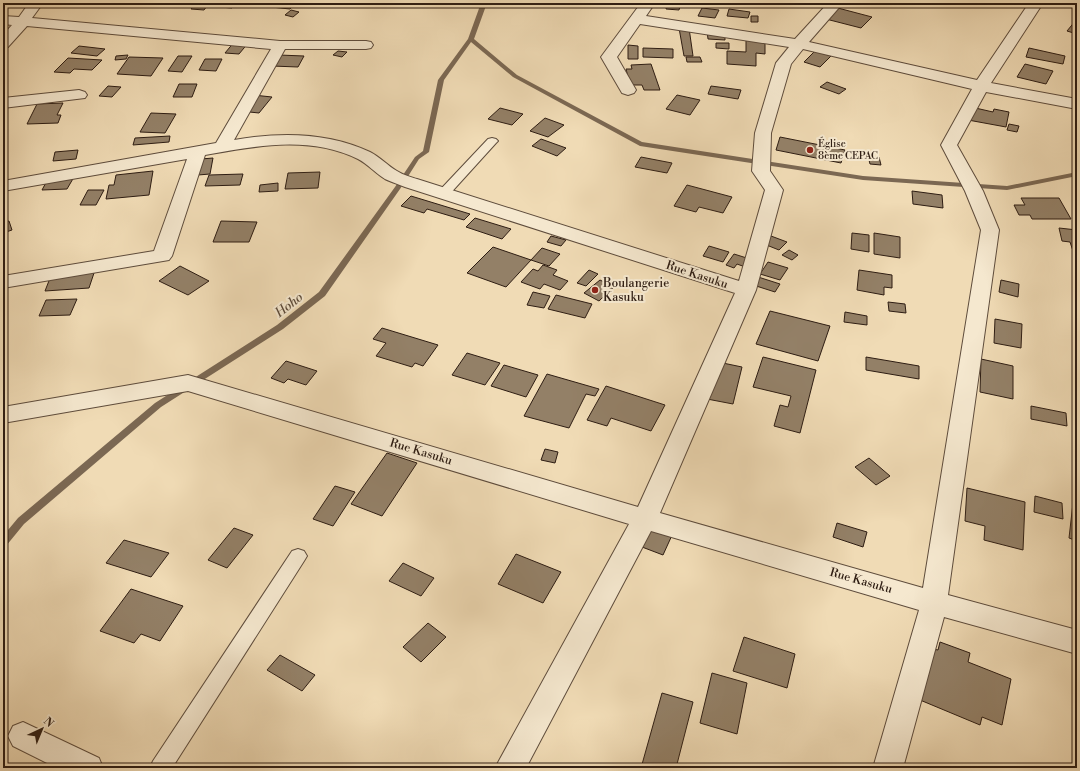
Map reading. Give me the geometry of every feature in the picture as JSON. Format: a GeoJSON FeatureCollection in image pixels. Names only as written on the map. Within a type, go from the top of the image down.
{"type":"FeatureCollection","features":[{"type":"Feature","properties":{"kind":"street"},"geometry":{"type":"LineString","coordinates":[[3,44],[22,23],[36,3]]}},
{"type":"Feature","properties":{"kind":"street"},"geometry":{"type":"LineString","coordinates":[[628,90],[609,56],[648,3]]}},
{"type":"Feature","properties":{"kind":"street"},"geometry":{"type":"LineString","coordinates":[[510,768],[645,519],[746,290],[774,190],[761,164],[763,134],[784,64],[799,44],[836,3]]}},
{"type":"Feature","properties":{"kind":"street"},"geometry":{"type":"LineString","coordinates":[[888,768],[934,603],[990,230],[971,186],[949,146],[981,86],[1036,3]]}},
{"type":"Feature","properties":{"kind":"street"},"geometry":{"type":"LineString","coordinates":[[635,19],[799,44],[981,86],[1077,104]]}},
{"type":"Feature","properties":{"kind":"street"},"geometry":{"type":"LineString","coordinates":[[3,20],[22,23],[280,45],[366,45]]}},
{"type":"Feature","properties":{"kind":"street"},"geometry":{"type":"LineString","coordinates":[[222,147],[280,45]]}},
{"type":"Feature","properties":{"kind":"street"},"geometry":{"type":"LineString","coordinates":[[3,103],[79,95]]}},
{"type":"Feature","properties":{"kind":"street","name":"Rue Kasuku"},"geometry":{"type":"LineString","coordinates":[[3,186],[263,140],[306,140],[345,148],[365,156],[391,175],[411,184],[746,290]]}},
{"type":"Feature","properties":{"kind":"street"},"geometry":{"type":"LineString","coordinates":[[3,282],[162,256],[198,152]]}},
{"type":"Feature","properties":{"kind":"street","name":"Rue Kasuku"},"geometry":{"type":"LineString","coordinates":[[3,415],[192,384],[645,519],[934,603],[1077,642]]}},
{"type":"Feature","properties":{"kind":"street"},"geometry":{"type":"LineString","coordinates":[[23,736],[88,768]]}},
{"type":"Feature","properties":{"kind":"lane"},"geometry":{"type":"LineString","coordinates":[[444,194],[492,141]]}},
{"type":"Feature","properties":{"kind":"lane"},"geometry":{"type":"LineString","coordinates":[[160,768],[298,556]]}},
{"type":"Feature","properties":{"kind":"building"},"geometry":{"type":"Polygon","coordinates":[[[72,3],[95,3],[92,6],[72,3]]]}},
{"type":"Feature","properties":{"kind":"building"},"geometry":{"type":"Polygon","coordinates":[[[95,3],[112,3],[109,5],[95,3]]]}},
{"type":"Feature","properties":{"kind":"building"},"geometry":{"type":"Polygon","coordinates":[[[196,3],[236,3],[232,8],[207,6],[204,10],[191,9],[196,3]]]}},
{"type":"Feature","properties":{"kind":"building"},"geometry":{"type":"Polygon","coordinates":[[[274,3],[296,3],[290,9],[271,7],[274,3]]]}},
{"type":"Feature","properties":{"kind":"building"},"geometry":{"type":"Polygon","coordinates":[[[667,3],[681,3],[679,10],[666,9],[667,3]]]}},
{"type":"Feature","properties":{"kind":"building"},"geometry":{"type":"Polygon","coordinates":[[[834,7],[872,17],[861,28],[822,18],[834,7]]]}},
{"type":"Feature","properties":{"kind":"building"},"geometry":{"type":"Polygon","coordinates":[[[702,8],[719,10],[715,18],[698,16],[702,8]]]}},
{"type":"Feature","properties":{"kind":"building"},"geometry":{"type":"Polygon","coordinates":[[[729,9],[750,12],[748,18],[727,16],[729,9]]]}},
{"type":"Feature","properties":{"kind":"building"},"geometry":{"type":"Polygon","coordinates":[[[291,10],[299,12],[293,17],[285,15],[291,10]]]}},
{"type":"Feature","properties":{"kind":"building"},"geometry":{"type":"Polygon","coordinates":[[[751,16],[758,16],[758,22],[751,22],[751,16]]]}},
{"type":"Feature","properties":{"kind":"building"},"geometry":{"type":"Polygon","coordinates":[[[1076,20],[1077,34],[1067,31],[1076,20]]]}},
{"type":"Feature","properties":{"kind":"building"},"geometry":{"type":"Polygon","coordinates":[[[679,28],[689,28],[693,56],[684,56],[679,28]]]}},
{"type":"Feature","properties":{"kind":"building"},"geometry":{"type":"Polygon","coordinates":[[[707,31],[725,32],[725,40],[708,39],[707,31]]]}},
{"type":"Feature","properties":{"kind":"building"},"geometry":{"type":"Polygon","coordinates":[[[746,37],[765,38],[765,54],[756,53],[756,66],[727,64],[727,51],[746,52],[746,37]]]}},
{"type":"Feature","properties":{"kind":"building"},"geometry":{"type":"Polygon","coordinates":[[[235,41],[249,42],[239,54],[225,53],[235,41]]]}},
{"type":"Feature","properties":{"kind":"building"},"geometry":{"type":"Polygon","coordinates":[[[716,43],[729,43],[729,49],[716,48],[716,43]]]}},
{"type":"Feature","properties":{"kind":"building"},"geometry":{"type":"Polygon","coordinates":[[[628,45],[638,46],[638,59],[628,59],[628,45]]]}},
{"type":"Feature","properties":{"kind":"building"},"geometry":{"type":"Polygon","coordinates":[[[79,46],[105,49],[97,56],[71,53],[79,46]]]}},
{"type":"Feature","properties":{"kind":"building"},"geometry":{"type":"Polygon","coordinates":[[[643,48],[673,49],[673,58],[643,57],[643,48]]]}},
{"type":"Feature","properties":{"kind":"building"},"geometry":{"type":"Polygon","coordinates":[[[1029,48],[1065,56],[1063,64],[1026,57],[1029,48]]]}},
{"type":"Feature","properties":{"kind":"building"},"geometry":{"type":"Polygon","coordinates":[[[338,51],[347,52],[342,57],[333,55],[338,51]]]}},
{"type":"Feature","properties":{"kind":"building"},"geometry":{"type":"Polygon","coordinates":[[[815,51],[831,56],[820,67],[804,62],[815,51]]]}},
{"type":"Feature","properties":{"kind":"building"},"geometry":{"type":"Polygon","coordinates":[[[128,55],[126,59],[115,60],[116,56],[128,55]]]}},
{"type":"Feature","properties":{"kind":"building"},"geometry":{"type":"Polygon","coordinates":[[[279,55],[304,56],[298,67],[272,66],[279,55]]]}},
{"type":"Feature","properties":{"kind":"building"},"geometry":{"type":"Polygon","coordinates":[[[178,56],[192,56],[182,72],[168,71],[178,56]]]}},
{"type":"Feature","properties":{"kind":"building"},"geometry":{"type":"Polygon","coordinates":[[[129,57],[163,58],[151,76],[117,74],[129,57]]]}},
{"type":"Feature","properties":{"kind":"building"},"geometry":{"type":"Polygon","coordinates":[[[686,57],[700,57],[702,62],[687,62],[686,57]]]}},
{"type":"Feature","properties":{"kind":"building"},"geometry":{"type":"Polygon","coordinates":[[[68,58],[102,60],[92,70],[74,69],[70,73],[54,72],[68,58]]]}},
{"type":"Feature","properties":{"kind":"building"},"geometry":{"type":"Polygon","coordinates":[[[205,59],[222,59],[216,71],[199,70],[205,59]]]}},
{"type":"Feature","properties":{"kind":"building"},"geometry":{"type":"Polygon","coordinates":[[[651,64],[660,90],[644,90],[642,85],[630,85],[626,69],[632,69],[631,65],[651,64]]]}},
{"type":"Feature","properties":{"kind":"building"},"geometry":{"type":"Polygon","coordinates":[[[1025,64],[1053,71],[1046,84],[1017,77],[1025,64]]]}},
{"type":"Feature","properties":{"kind":"building"},"geometry":{"type":"Polygon","coordinates":[[[827,82],[846,89],[839,94],[820,87],[827,82]]]}},
{"type":"Feature","properties":{"kind":"building"},"geometry":{"type":"Polygon","coordinates":[[[179,84],[197,84],[192,97],[173,97],[179,84]]]}},
{"type":"Feature","properties":{"kind":"building"},"geometry":{"type":"Polygon","coordinates":[[[108,86],[121,87],[112,97],[99,96],[108,86]]]}},
{"type":"Feature","properties":{"kind":"building"},"geometry":{"type":"Polygon","coordinates":[[[711,86],[741,90],[738,99],[708,94],[711,86]]]}},
{"type":"Feature","properties":{"kind":"building"},"geometry":{"type":"Polygon","coordinates":[[[253,95],[272,97],[259,113],[240,111],[253,95]]]}},
{"type":"Feature","properties":{"kind":"building"},"geometry":{"type":"Polygon","coordinates":[[[677,95],[700,100],[690,115],[666,109],[677,95]]]}},
{"type":"Feature","properties":{"kind":"building"},"geometry":{"type":"Polygon","coordinates":[[[63,103],[57,115],[61,115],[58,123],[27,124],[37,104],[63,103]]]}},
{"type":"Feature","properties":{"kind":"building"},"geometry":{"type":"Polygon","coordinates":[[[971,107],[993,112],[994,109],[1009,112],[1006,127],[968,120],[971,107]]]}},
{"type":"Feature","properties":{"kind":"building"},"geometry":{"type":"Polygon","coordinates":[[[500,108],[523,114],[512,125],[488,119],[500,108]]]}},
{"type":"Feature","properties":{"kind":"building"},"geometry":{"type":"Polygon","coordinates":[[[1074,112],[1077,112],[1077,129],[1074,129],[1074,112]]]}},
{"type":"Feature","properties":{"kind":"building"},"geometry":{"type":"Polygon","coordinates":[[[151,113],[176,114],[165,133],[140,132],[151,113]]]}},
{"type":"Feature","properties":{"kind":"building"},"geometry":{"type":"Polygon","coordinates":[[[545,118],[564,125],[548,137],[530,131],[545,118]]]}},
{"type":"Feature","properties":{"kind":"building"},"geometry":{"type":"Polygon","coordinates":[[[1009,124],[1019,126],[1017,132],[1007,130],[1009,124]]]}},
{"type":"Feature","properties":{"kind":"building"},"geometry":{"type":"Polygon","coordinates":[[[170,136],[169,142],[133,145],[135,138],[170,136]]]}},
{"type":"Feature","properties":{"kind":"building","name":"Église 8ème CEPAC"},"geometry":{"type":"Polygon","coordinates":[[[780,137],[845,150],[841,163],[776,150],[780,137]]]}},
{"type":"Feature","properties":{"kind":"building"},"geometry":{"type":"Polygon","coordinates":[[[541,139],[566,148],[557,156],[532,146],[541,139]]]}},
{"type":"Feature","properties":{"kind":"building"},"geometry":{"type":"Polygon","coordinates":[[[78,150],[76,159],[53,161],[55,152],[78,150]]]}},
{"type":"Feature","properties":{"kind":"building"},"geometry":{"type":"Polygon","coordinates":[[[868,156],[879,157],[881,165],[870,164],[868,156]]]}},
{"type":"Feature","properties":{"kind":"building"},"geometry":{"type":"Polygon","coordinates":[[[641,157],[672,163],[667,173],[635,167],[641,157]]]}},
{"type":"Feature","properties":{"kind":"building"},"geometry":{"type":"Polygon","coordinates":[[[213,158],[210,174],[198,175],[201,159],[213,158]]]}},
{"type":"Feature","properties":{"kind":"building"},"geometry":{"type":"Polygon","coordinates":[[[153,171],[149,195],[106,199],[109,185],[114,185],[116,175],[153,171]]]}},
{"type":"Feature","properties":{"kind":"building"},"geometry":{"type":"Polygon","coordinates":[[[320,172],[318,188],[285,189],[288,173],[320,172]]]}},
{"type":"Feature","properties":{"kind":"building"},"geometry":{"type":"Polygon","coordinates":[[[243,174],[240,185],[205,186],[209,175],[243,174]]]}},
{"type":"Feature","properties":{"kind":"building"},"geometry":{"type":"Polygon","coordinates":[[[49,177],[74,177],[67,189],[42,190],[49,177]]]}},
{"type":"Feature","properties":{"kind":"building"},"geometry":{"type":"Polygon","coordinates":[[[278,183],[278,191],[259,192],[260,185],[278,183]]]}},
{"type":"Feature","properties":{"kind":"building"},"geometry":{"type":"Polygon","coordinates":[[[687,185],[732,197],[723,213],[699,207],[696,212],[674,206],[687,185]]]}},
{"type":"Feature","properties":{"kind":"building"},"geometry":{"type":"Polygon","coordinates":[[[88,190],[104,190],[96,205],[80,205],[88,190]]]}},
{"type":"Feature","properties":{"kind":"building"},"geometry":{"type":"Polygon","coordinates":[[[912,191],[942,195],[943,208],[913,204],[912,191]]]}},
{"type":"Feature","properties":{"kind":"building"},"geometry":{"type":"Polygon","coordinates":[[[411,196],[470,214],[464,220],[427,209],[424,213],[401,206],[411,196]]]}},
{"type":"Feature","properties":{"kind":"building"},"geometry":{"type":"Polygon","coordinates":[[[1021,198],[1059,198],[1071,219],[1032,219],[1030,215],[1019,215],[1014,205],[1025,205],[1021,198]]]}},
{"type":"Feature","properties":{"kind":"building"},"geometry":{"type":"Polygon","coordinates":[[[475,218],[511,229],[502,239],[466,227],[475,218]]]}},
{"type":"Feature","properties":{"kind":"building"},"geometry":{"type":"Polygon","coordinates":[[[9,221],[12,230],[3,233],[3,222],[9,221]]]}},
{"type":"Feature","properties":{"kind":"building"},"geometry":{"type":"Polygon","coordinates":[[[221,221],[257,222],[249,242],[213,242],[221,221]]]}},
{"type":"Feature","properties":{"kind":"building"},"geometry":{"type":"Polygon","coordinates":[[[1059,228],[1077,230],[1077,252],[1073,251],[1070,242],[1062,241],[1059,228]]]}},
{"type":"Feature","properties":{"kind":"building"},"geometry":{"type":"Polygon","coordinates":[[[852,233],[869,235],[869,252],[851,249],[852,233]]]}},
{"type":"Feature","properties":{"kind":"building"},"geometry":{"type":"Polygon","coordinates":[[[874,233],[900,237],[900,258],[874,254],[874,233]]]}},
{"type":"Feature","properties":{"kind":"building"},"geometry":{"type":"Polygon","coordinates":[[[551,236],[566,240],[561,246],[547,242],[551,236]]]}},
{"type":"Feature","properties":{"kind":"building"},"geometry":{"type":"Polygon","coordinates":[[[771,236],[787,242],[779,250],[764,244],[771,236]]]}},
{"type":"Feature","properties":{"kind":"building"},"geometry":{"type":"Polygon","coordinates":[[[709,246],[729,252],[723,262],[703,256],[709,246]]]}},
{"type":"Feature","properties":{"kind":"building"},"geometry":{"type":"Polygon","coordinates":[[[493,247],[531,260],[506,287],[467,273],[493,247]]]}},
{"type":"Feature","properties":{"kind":"building"},"geometry":{"type":"Polygon","coordinates":[[[542,248],[560,254],[549,266],[531,260],[542,248]]]}},
{"type":"Feature","properties":{"kind":"building"},"geometry":{"type":"Polygon","coordinates":[[[789,250],[798,255],[792,260],[782,255],[789,250]]]}},
{"type":"Feature","properties":{"kind":"building"},"geometry":{"type":"Polygon","coordinates":[[[734,254],[753,260],[748,268],[737,264],[734,268],[726,265],[734,254]]]}},
{"type":"Feature","properties":{"kind":"building"},"geometry":{"type":"Polygon","coordinates":[[[768,262],[788,268],[780,280],[760,274],[768,262]]]}},
{"type":"Feature","properties":{"kind":"building"},"geometry":{"type":"Polygon","coordinates":[[[543,265],[557,270],[553,275],[568,281],[560,290],[544,284],[540,289],[521,282],[533,269],[538,271],[543,265]]]}},
{"type":"Feature","properties":{"kind":"building"},"geometry":{"type":"Polygon","coordinates":[[[180,266],[209,281],[188,295],[159,281],[180,266]]]}},
{"type":"Feature","properties":{"kind":"building"},"geometry":{"type":"Polygon","coordinates":[[[95,270],[89,288],[45,291],[52,273],[95,270]]]}},
{"type":"Feature","properties":{"kind":"building"},"geometry":{"type":"Polygon","coordinates":[[[589,270],[598,274],[586,286],[577,283],[589,270]]]}},
{"type":"Feature","properties":{"kind":"building"},"geometry":{"type":"Polygon","coordinates":[[[859,270],[892,275],[892,288],[884,287],[884,295],[857,290],[859,270]]]}},
{"type":"Feature","properties":{"kind":"building"},"geometry":{"type":"Polygon","coordinates":[[[755,276],[780,284],[775,292],[750,284],[755,276]]]}},
{"type":"Feature","properties":{"kind":"building"},"geometry":{"type":"Polygon","coordinates":[[[600,280],[614,287],[599,301],[584,293],[600,280]]]}},
{"type":"Feature","properties":{"kind":"building"},"geometry":{"type":"Polygon","coordinates":[[[1001,280],[1019,284],[1018,297],[999,292],[1001,280]]]}},
{"type":"Feature","properties":{"kind":"building"},"geometry":{"type":"Polygon","coordinates":[[[533,292],[550,296],[544,308],[527,305],[533,292]]]}},
{"type":"Feature","properties":{"kind":"building"},"geometry":{"type":"Polygon","coordinates":[[[556,295],[592,304],[585,318],[548,309],[556,295]]]}},
{"type":"Feature","properties":{"kind":"building"},"geometry":{"type":"Polygon","coordinates":[[[77,299],[70,315],[39,316],[46,300],[77,299]]]}},
{"type":"Feature","properties":{"kind":"building"},"geometry":{"type":"Polygon","coordinates":[[[888,302],[905,304],[906,313],[889,311],[888,302]]]}},
{"type":"Feature","properties":{"kind":"building"},"geometry":{"type":"Polygon","coordinates":[[[770,311],[830,326],[818,361],[756,344],[770,311]]]}},
{"type":"Feature","properties":{"kind":"building"},"geometry":{"type":"Polygon","coordinates":[[[845,312],[867,316],[867,325],[844,322],[845,312]]]}},
{"type":"Feature","properties":{"kind":"building"},"geometry":{"type":"Polygon","coordinates":[[[995,319],[1022,324],[1021,348],[994,343],[995,319]]]}},
{"type":"Feature","properties":{"kind":"building"},"geometry":{"type":"Polygon","coordinates":[[[382,328],[438,345],[423,366],[415,363],[412,367],[376,356],[386,343],[373,339],[382,328]]]}},
{"type":"Feature","properties":{"kind":"building"},"geometry":{"type":"Polygon","coordinates":[[[467,353],[500,363],[485,385],[452,375],[467,353]]]}},
{"type":"Feature","properties":{"kind":"building"},"geometry":{"type":"Polygon","coordinates":[[[763,357],[816,370],[800,433],[774,426],[780,405],[788,407],[791,396],[753,387],[763,357]]]}},
{"type":"Feature","properties":{"kind":"building"},"geometry":{"type":"Polygon","coordinates":[[[866,357],[919,366],[919,379],[866,370],[866,357]]]}},
{"type":"Feature","properties":{"kind":"building"},"geometry":{"type":"Polygon","coordinates":[[[981,359],[1013,366],[1013,399],[980,392],[981,359]]]}},
{"type":"Feature","properties":{"kind":"building"},"geometry":{"type":"Polygon","coordinates":[[[286,361],[317,371],[306,385],[288,379],[284,383],[271,378],[286,361]]]}},
{"type":"Feature","properties":{"kind":"building"},"geometry":{"type":"Polygon","coordinates":[[[718,362],[742,367],[733,404],[707,399],[718,362]]]}},
{"type":"Feature","properties":{"kind":"building"},"geometry":{"type":"Polygon","coordinates":[[[504,365],[538,375],[526,397],[491,386],[504,365]]]}},
{"type":"Feature","properties":{"kind":"building"},"geometry":{"type":"Polygon","coordinates":[[[547,374],[599,389],[595,396],[586,394],[569,428],[524,416],[547,374]]]}},
{"type":"Feature","properties":{"kind":"building"},"geometry":{"type":"Polygon","coordinates":[[[606,386],[665,405],[651,431],[611,418],[607,426],[587,420],[606,386]]]}},
{"type":"Feature","properties":{"kind":"building"},"geometry":{"type":"Polygon","coordinates":[[[1031,406],[1066,413],[1067,426],[1031,419],[1031,406]]]}},
{"type":"Feature","properties":{"kind":"building"},"geometry":{"type":"Polygon","coordinates":[[[545,449],[558,452],[555,463],[541,460],[545,449]]]}},
{"type":"Feature","properties":{"kind":"building"},"geometry":{"type":"Polygon","coordinates":[[[387,453],[417,463],[382,516],[351,504],[387,453]]]}},
{"type":"Feature","properties":{"kind":"building"},"geometry":{"type":"Polygon","coordinates":[[[869,458],[890,476],[876,485],[855,467],[869,458]]]}},
{"type":"Feature","properties":{"kind":"building"},"geometry":{"type":"Polygon","coordinates":[[[335,486],[355,492],[333,526],[313,519],[335,486]]]}},
{"type":"Feature","properties":{"kind":"building"},"geometry":{"type":"Polygon","coordinates":[[[967,488],[1025,502],[1023,550],[984,540],[985,526],[965,521],[967,488]]]}},
{"type":"Feature","properties":{"kind":"building"},"geometry":{"type":"Polygon","coordinates":[[[1035,496],[1062,503],[1063,519],[1034,512],[1035,496]]]}},
{"type":"Feature","properties":{"kind":"building"},"geometry":{"type":"Polygon","coordinates":[[[1073,503],[1077,504],[1077,541],[1069,538],[1073,503]]]}},
{"type":"Feature","properties":{"kind":"building"},"geometry":{"type":"Polygon","coordinates":[[[837,523],[867,532],[863,547],[833,537],[837,523]]]}},
{"type":"Feature","properties":{"kind":"building"},"geometry":{"type":"Polygon","coordinates":[[[652,526],[673,533],[663,555],[642,547],[652,526]]]}},
{"type":"Feature","properties":{"kind":"building"},"geometry":{"type":"Polygon","coordinates":[[[234,528],[253,535],[227,568],[208,560],[234,528]]]}},
{"type":"Feature","properties":{"kind":"building"},"geometry":{"type":"Polygon","coordinates":[[[124,540],[169,553],[151,577],[106,563],[124,540]]]}},
{"type":"Feature","properties":{"kind":"building"},"geometry":{"type":"Polygon","coordinates":[[[516,554],[561,572],[543,603],[498,584],[516,554]]]}},
{"type":"Feature","properties":{"kind":"building"},"geometry":{"type":"Polygon","coordinates":[[[403,563],[434,578],[421,596],[389,581],[403,563]]]}},
{"type":"Feature","properties":{"kind":"building"},"geometry":{"type":"Polygon","coordinates":[[[131,589],[183,606],[160,641],[141,634],[134,643],[100,631],[131,589]]]}},
{"type":"Feature","properties":{"kind":"building"},"geometry":{"type":"Polygon","coordinates":[[[428,623],[446,637],[421,662],[403,647],[428,623]]]}},
{"type":"Feature","properties":{"kind":"building"},"geometry":{"type":"Polygon","coordinates":[[[744,637],[795,654],[787,688],[733,671],[744,637]]]}},
{"type":"Feature","properties":{"kind":"building"},"geometry":{"type":"Polygon","coordinates":[[[940,642],[970,653],[968,662],[1011,679],[1002,725],[982,717],[980,725],[920,700],[933,649],[938,650],[940,642]]]}},
{"type":"Feature","properties":{"kind":"building"},"geometry":{"type":"Polygon","coordinates":[[[280,655],[315,675],[302,691],[267,670],[280,655]]]}},
{"type":"Feature","properties":{"kind":"building"},"geometry":{"type":"Polygon","coordinates":[[[712,673],[747,683],[737,734],[700,723],[712,673]]]}},
{"type":"Feature","properties":{"kind":"building"},"geometry":{"type":"Polygon","coordinates":[[[662,693],[693,702],[676,768],[641,768],[662,693]]]}},
{"type":"Feature","properties":{"kind":"waterway","name":"Hoho"},"geometry":{"type":"LineString","coordinates":[[471,39],[484,3]]}},
{"type":"Feature","properties":{"kind":"waterway","name":"Hoho"},"geometry":{"type":"LineString","coordinates":[[3,543],[21,521],[158,405],[280,327],[322,294],[398,188],[417,158],[426,152],[441,80],[471,39]]}},
{"type":"Feature","properties":{"kind":"waterway"},"geometry":{"type":"LineString","coordinates":[[471,39],[515,76],[640,144],[863,178],[1007,188],[1077,174]]}},
{"type":"Feature","properties":{"kind":"place","name":"Église 8ème CEPAC"},"geometry":{"type":"Point","coordinates":[810,150]}},
{"type":"Feature","properties":{"kind":"place","name":"Boulangerie Kasuku"},"geometry":{"type":"Point","coordinates":[595,290]}}]}
